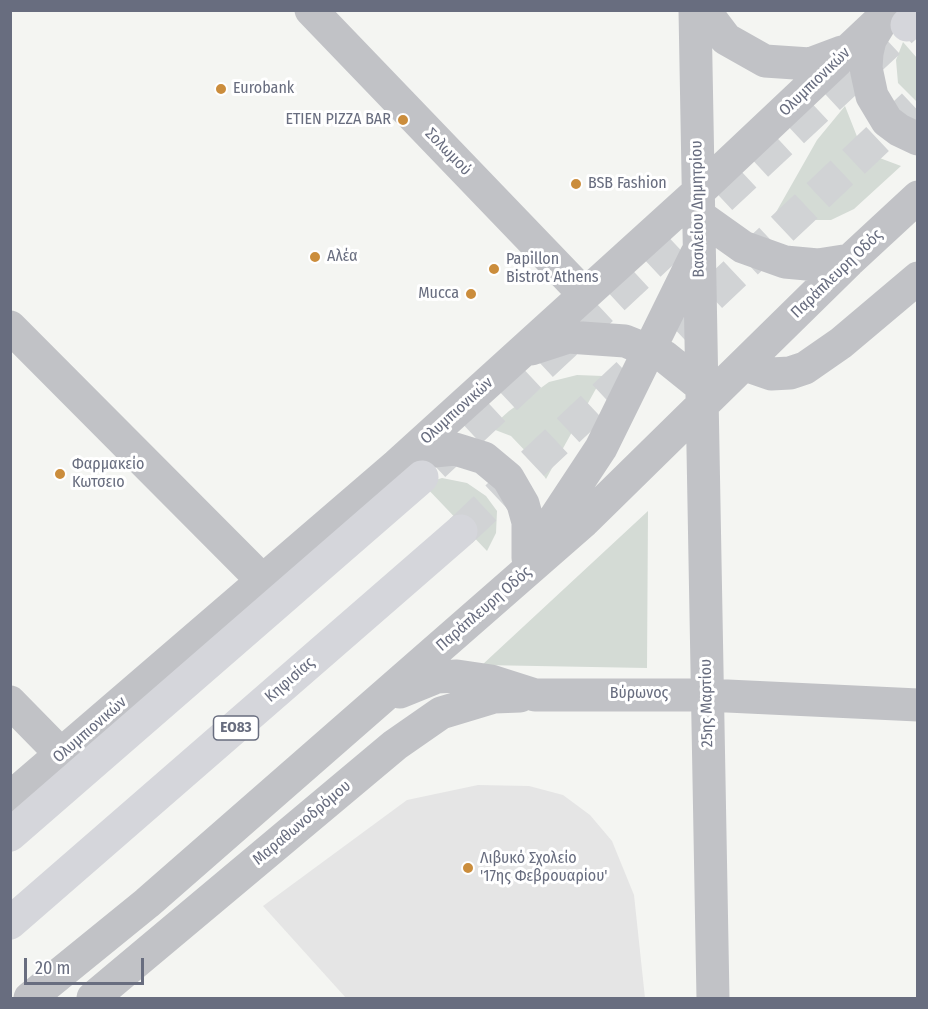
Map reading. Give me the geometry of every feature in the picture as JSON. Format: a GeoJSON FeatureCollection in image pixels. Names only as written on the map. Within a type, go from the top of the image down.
{"type":"FeatureCollection","features":[{"type":"Feature","properties":{"kind":"main road"},"geometry":{"type":"LineString","coordinates":[[10,835],[409,471]]}},
{"type":"Feature","properties":{"kind":"main road","name":"Κηφισίας"},"geometry":{"type":"LineString","coordinates":[[10,923],[461,531]]}},
{"type":"Feature","properties":{"kind":"street","name":"Σολωμού"},"geometry":{"type":"LineString","coordinates":[[311,10],[584,294]]}},
{"type":"Feature","properties":{"kind":"street","name":"Βασιλείου Δημητρίου"},"geometry":{"type":"LineString","coordinates":[[695,10],[701,397]]}},
{"type":"Feature","properties":{"kind":"street"},"geometry":{"type":"LineString","coordinates":[[704,10],[726,39],[765,61],[810,64],[832,57],[851,46]]}},
{"type":"Feature","properties":{"kind":"street","name":"Ολυμπιονικών"},"geometry":{"type":"LineString","coordinates":[[10,798],[264,581],[409,471],[523,351],[584,294],[698,204],[851,46],[900,16]]}},
{"type":"Feature","properties":{"kind":"street"},"geometry":{"type":"LineString","coordinates":[[900,16],[870,40],[866,68],[867,82],[878,109],[887,120],[899,130],[918,139]]}},
{"type":"Feature","properties":{"kind":"street","name":"Παράπλευρη Οδός"},"geometry":{"type":"LineString","coordinates":[[30,999],[147,903],[615,493],[701,397],[745,365],[850,260],[918,197]]}},
{"type":"Feature","properties":{"kind":"street"},"geometry":{"type":"LineString","coordinates":[[698,204],[743,248],[778,260],[810,265],[850,260]]}},
{"type":"Feature","properties":{"kind":"street"},"geometry":{"type":"LineString","coordinates":[[507,589],[601,448],[699,249]]}},
{"type":"Feature","properties":{"kind":"street"},"geometry":{"type":"LineString","coordinates":[[745,365],[771,374],[790,373],[805,368],[841,343],[918,279]]}},
{"type":"Feature","properties":{"kind":"street"},"geometry":{"type":"LineString","coordinates":[[10,327],[264,581]]}},
{"type":"Feature","properties":{"kind":"street"},"geometry":{"type":"LineString","coordinates":[[523,351],[568,337],[625,341],[665,357],[701,397]]}},
{"type":"Feature","properties":{"kind":"street","name":"25ης Μαρτίου"},"geometry":{"type":"LineString","coordinates":[[701,397],[713,999]]}},
{"type":"Feature","properties":{"kind":"street"},"geometry":{"type":"LineString","coordinates":[[409,471],[424,452],[455,449],[484,458],[508,478],[524,504],[528,522],[528,558]]}},
{"type":"Feature","properties":{"kind":"street","name":"Βύρωνος"},"geometry":{"type":"LineString","coordinates":[[370,708],[414,685],[437,677],[457,676],[491,681],[535,695],[706,694],[918,705]]}},
{"type":"Feature","properties":{"kind":"street","name":"Μαραθωνοδρόμου"},"geometry":{"type":"LineString","coordinates":[[93,999],[395,745],[441,713],[494,697],[535,695]]}},
{"type":"Feature","properties":{"kind":"street"},"geometry":{"type":"LineString","coordinates":[[10,702],[62,754]]}},
{"type":"Feature","properties":{"kind":"shaded area"},"geometry":{"type":"Polygon","coordinates":[[[903,42],[917,58],[917,102],[898,83],[896,60],[903,42]]]}},
{"type":"Feature","properties":{"kind":"shaded area"},"geometry":{"type":"Polygon","coordinates":[[[845,106],[858,139],[877,157],[901,166],[854,209],[831,220],[797,220],[775,214],[817,140],[845,106]]]}},
{"type":"Feature","properties":{"kind":"shaded area"},"geometry":{"type":"Polygon","coordinates":[[[577,375],[603,376],[546,479],[532,458],[511,436],[490,428],[549,382],[577,375]]]}},
{"type":"Feature","properties":{"kind":"shaded area"},"geometry":{"type":"Polygon","coordinates":[[[442,478],[467,483],[486,496],[497,511],[496,533],[487,551],[423,484],[442,478]]]}},
{"type":"Feature","properties":{"kind":"shaded area"},"geometry":{"type":"Polygon","coordinates":[[[648,511],[647,668],[482,665],[648,511]]]}},
{"type":"Feature","properties":{"kind":"shaded area","name":"Λιβυκό Σχολείο '17ης Φεβρουαρίου'"},"geometry":{"type":"Polygon","coordinates":[[[478,785],[529,786],[563,795],[590,815],[612,841],[634,895],[645,998],[346,998],[263,906],[407,800],[478,785]]]}},
{"type":"Feature","properties":{"kind":"tunnel"},"geometry":{"type":"LineString","coordinates":[[434,465],[907,25]]}},
{"type":"Feature","properties":{"kind":"tunnel"},"geometry":{"type":"LineString","coordinates":[[461,531],[918,101]]}},
{"type":"Feature","properties":{"kind":"place","name":"Eurobank"},"geometry":{"type":"Point","coordinates":[221,89]}},
{"type":"Feature","properties":{"kind":"place","name":"ETIEN PIZZA BAR"},"geometry":{"type":"Point","coordinates":[403,120]}},
{"type":"Feature","properties":{"kind":"place","name":"BSB Fashion"},"geometry":{"type":"Point","coordinates":[576,184]}},
{"type":"Feature","properties":{"kind":"place","name":"Αλέα"},"geometry":{"type":"Point","coordinates":[315,257]}},
{"type":"Feature","properties":{"kind":"place","name":"Papillon Bistrot Athens"},"geometry":{"type":"Point","coordinates":[494,269]}},
{"type":"Feature","properties":{"kind":"place","name":"Mucca"},"geometry":{"type":"Point","coordinates":[471,294]}},
{"type":"Feature","properties":{"kind":"place","name":"Φαρμακείο Κωτσειο"},"geometry":{"type":"Point","coordinates":[60,474]}},
{"type":"Feature","properties":{"kind":"place","name":"Λιβυκό Σχολείο '17ης Φεβρουαρίου'"},"geometry":{"type":"Point","coordinates":[468,868]}}]}
